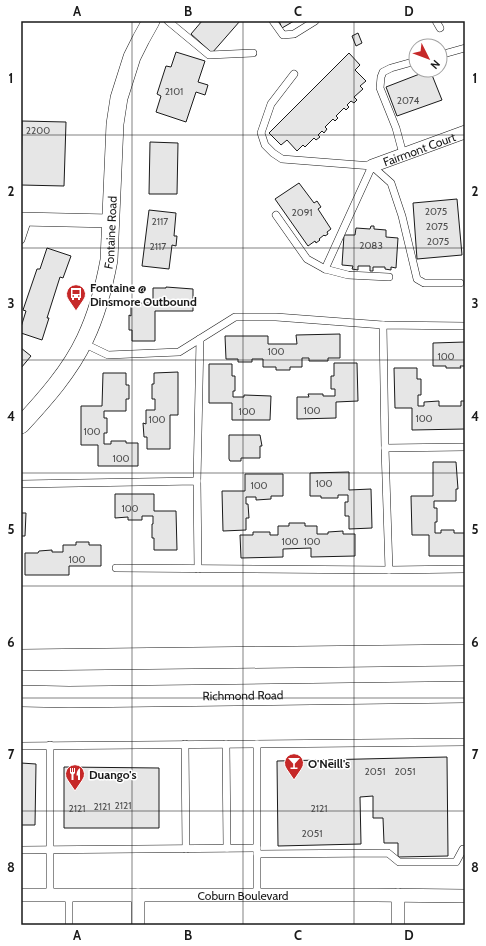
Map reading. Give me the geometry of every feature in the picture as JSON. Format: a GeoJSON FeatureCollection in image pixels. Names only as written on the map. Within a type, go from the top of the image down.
{"type":"FeatureCollection","features":[{"type":"Feature","properties":{"kind":"main road"},"geometry":{"type":"LineString","coordinates":[[21,660],[465,655]]}},
{"type":"Feature","properties":{"kind":"main road","name":"Richmond Road"},"geometry":{"type":"LineString","coordinates":[[21,696],[85,697],[465,692]]}},
{"type":"Feature","properties":{"kind":"street","name":"Fontaine Road"},"geometry":{"type":"LineString","coordinates":[[21,425],[64,374],[83,343],[94,319],[105,282],[109,260],[115,124],[119,98],[132,57],[140,39],[151,21]]}},
{"type":"Feature","properties":{"kind":"street","name":"Fairmont Court"},"geometry":{"type":"LineString","coordinates":[[372,166],[465,132]]}},
{"type":"Feature","properties":{"kind":"street"},"geometry":{"type":"LineString","coordinates":[[24,219],[111,221]]}},
{"type":"Feature","properties":{"kind":"street"},"geometry":{"type":"LineString","coordinates":[[138,895],[138,925]]}},
{"type":"Feature","properties":{"kind":"street"},"geometry":{"type":"LineString","coordinates":[[398,895],[398,925]]}},
{"type":"Feature","properties":{"kind":"street","name":"Coburn Boulevard"},"geometry":{"type":"LineString","coordinates":[[21,896],[465,896]]}},
{"type":"Feature","properties":{"kind":"lane"},"geometry":{"type":"LineString","coordinates":[[168,21],[209,55],[253,53]]}},
{"type":"Feature","properties":{"kind":"lane"},"geometry":{"type":"LineString","coordinates":[[273,21],[283,35],[294,34],[315,21]]}},
{"type":"Feature","properties":{"kind":"lane"},"geometry":{"type":"LineString","coordinates":[[436,21],[440,28]]}},
{"type":"Feature","properties":{"kind":"lane"},"geometry":{"type":"LineString","coordinates":[[448,53],[465,48]]}},
{"type":"Feature","properties":{"kind":"lane"},"geometry":{"type":"LineString","coordinates":[[403,154],[396,128],[380,88],[383,72],[408,63]]}},
{"type":"Feature","properties":{"kind":"lane"},"geometry":{"type":"LineString","coordinates":[[294,74],[271,104],[261,133],[265,145],[282,159],[372,166],[391,183],[402,216],[417,279],[424,283],[460,283]]}},
{"type":"Feature","properties":{"kind":"lane"},"geometry":{"type":"LineString","coordinates":[[325,269],[372,166]]}},
{"type":"Feature","properties":{"kind":"lane"},"geometry":{"type":"LineString","coordinates":[[276,215],[307,259],[325,269],[348,275],[389,277]]}},
{"type":"Feature","properties":{"kind":"lane"},"geometry":{"type":"LineString","coordinates":[[21,240],[24,219]]}},
{"type":"Feature","properties":{"kind":"lane"},"geometry":{"type":"LineString","coordinates":[[83,343],[108,355],[179,352],[235,317],[276,316],[383,325],[465,326]]}},
{"type":"Feature","properties":{"kind":"lane"},"geometry":{"type":"LineString","coordinates":[[383,325],[389,570]]}},
{"type":"Feature","properties":{"kind":"lane"},"geometry":{"type":"LineString","coordinates":[[198,569],[197,481],[200,339]]}},
{"type":"Feature","properties":{"kind":"lane"},"geometry":{"type":"LineString","coordinates":[[385,448],[465,447]]}},
{"type":"Feature","properties":{"kind":"lane"},"geometry":{"type":"LineString","coordinates":[[21,484],[197,481]]}},
{"type":"Feature","properties":{"kind":"lane"},"geometry":{"type":"LineString","coordinates":[[116,568],[389,570],[465,569]]}},
{"type":"Feature","properties":{"kind":"lane"},"geometry":{"type":"LineString","coordinates":[[21,746],[465,742]]}},
{"type":"Feature","properties":{"kind":"lane"},"geometry":{"type":"LineString","coordinates":[[186,744],[186,849]]}},
{"type":"Feature","properties":{"kind":"lane"},"geometry":{"type":"LineString","coordinates":[[226,744],[227,848]]}},
{"type":"Feature","properties":{"kind":"lane"},"geometry":{"type":"LineString","coordinates":[[257,744],[257,895]]}},
{"type":"Feature","properties":{"kind":"lane"},"geometry":{"type":"LineString","coordinates":[[50,746],[50,895]]}},
{"type":"Feature","properties":{"kind":"lane"},"geometry":{"type":"LineString","coordinates":[[21,850],[227,848],[257,851],[388,853],[399,862],[456,862],[463,849],[465,849]]}},
{"type":"Feature","properties":{"kind":"lane"},"geometry":{"type":"LineString","coordinates":[[69,895],[69,925]]}},
{"type":"Feature","properties":{"kind":"building"},"geometry":{"type":"Polygon","coordinates":[[[202,21],[240,21],[212,53],[191,34],[202,21]]]}},
{"type":"Feature","properties":{"kind":"building"},"geometry":{"type":"Polygon","coordinates":[[[279,21],[294,21],[282,28],[279,21]]]}},
{"type":"Feature","properties":{"kind":"building"},"geometry":{"type":"Polygon","coordinates":[[[358,33],[362,43],[356,46],[352,36],[358,33]]]}},
{"type":"Feature","properties":{"kind":"building"},"geometry":{"type":"Polygon","coordinates":[[[176,52],[205,61],[198,82],[208,85],[205,95],[196,92],[186,122],[156,112],[161,96],[157,94],[166,66],[171,67],[176,52]]]}},
{"type":"Feature","properties":{"kind":"building"},"geometry":{"type":"Polygon","coordinates":[[[349,53],[360,65],[355,70],[366,81],[360,86],[363,89],[354,97],[357,100],[354,103],[351,101],[347,105],[349,107],[346,110],[344,108],[336,116],[338,118],[335,121],[333,119],[325,127],[327,129],[324,133],[322,131],[318,135],[320,137],[316,140],[314,138],[305,147],[303,145],[297,151],[287,140],[281,145],[269,133],[349,53]]]}},
{"type":"Feature","properties":{"kind":"building"},"geometry":{"type":"Polygon","coordinates":[[[409,78],[433,78],[442,100],[397,116],[386,87],[409,78]]]}},
{"type":"Feature","properties":{"kind":"building"},"geometry":{"type":"Polygon","coordinates":[[[22,121],[66,122],[64,186],[21,185],[22,121]]]}},
{"type":"Feature","properties":{"kind":"building"},"geometry":{"type":"Polygon","coordinates":[[[150,142],[178,143],[177,194],[149,194],[150,142]]]}},
{"type":"Feature","properties":{"kind":"building"},"geometry":{"type":"Polygon","coordinates":[[[299,183],[314,203],[317,201],[321,207],[318,209],[331,229],[327,232],[328,234],[325,236],[324,235],[316,243],[315,241],[308,246],[275,199],[299,183]]]}},
{"type":"Feature","properties":{"kind":"building"},"geometry":{"type":"Polygon","coordinates":[[[457,199],[462,255],[417,259],[413,203],[457,199]]]}},
{"type":"Feature","properties":{"kind":"building"},"geometry":{"type":"Polygon","coordinates":[[[149,210],[176,213],[174,236],[177,236],[176,246],[172,245],[169,269],[142,266],[149,210]]]}},
{"type":"Feature","properties":{"kind":"building"},"geometry":{"type":"Polygon","coordinates":[[[371,226],[374,226],[374,229],[386,230],[386,237],[398,238],[396,268],[391,267],[391,270],[385,269],[385,267],[373,267],[373,271],[370,271],[370,266],[358,266],[358,270],[352,269],[353,266],[342,265],[344,235],[355,235],[356,228],[370,229],[371,226]]]}},
{"type":"Feature","properties":{"kind":"building"},"geometry":{"type":"Polygon","coordinates":[[[47,248],[71,256],[63,278],[60,277],[47,318],[49,318],[42,340],[21,333],[21,327],[26,311],[23,310],[37,269],[40,269],[47,248]]]}},
{"type":"Feature","properties":{"kind":"building"},"geometry":{"type":"Polygon","coordinates":[[[166,287],[193,289],[193,311],[155,311],[155,341],[132,341],[132,330],[129,330],[131,303],[153,303],[153,288],[166,287]]]}},
{"type":"Feature","properties":{"kind":"building"},"geometry":{"type":"Polygon","coordinates":[[[340,334],[340,358],[328,358],[328,361],[309,361],[309,358],[302,358],[302,367],[290,367],[290,370],[276,370],[276,367],[263,367],[263,359],[252,359],[252,362],[238,362],[238,359],[226,359],[225,336],[268,336],[268,344],[297,344],[296,335],[340,334]]]}},
{"type":"Feature","properties":{"kind":"building"},"geometry":{"type":"Polygon","coordinates":[[[465,342],[465,366],[460,366],[461,368],[446,368],[446,366],[433,366],[433,343],[465,342]]]}},
{"type":"Feature","properties":{"kind":"building"},"geometry":{"type":"Polygon","coordinates":[[[21,348],[31,356],[21,368],[21,348]]]}},
{"type":"Feature","properties":{"kind":"building"},"geometry":{"type":"Polygon","coordinates":[[[334,363],[357,363],[358,401],[336,402],[336,418],[297,419],[297,397],[309,397],[308,394],[335,396],[335,389],[331,389],[331,376],[334,376],[334,363]]]}},
{"type":"Feature","properties":{"kind":"building"},"geometry":{"type":"Polygon","coordinates":[[[209,364],[232,364],[232,376],[235,376],[235,391],[233,391],[233,397],[244,397],[244,395],[271,396],[270,420],[232,420],[232,403],[209,403],[209,364]]]}},
{"type":"Feature","properties":{"kind":"building"},"geometry":{"type":"Polygon","coordinates":[[[394,368],[417,368],[417,379],[421,379],[421,395],[418,395],[418,406],[424,406],[424,402],[439,401],[439,406],[461,406],[461,401],[465,401],[465,429],[412,430],[412,408],[395,408],[394,368]]]}},
{"type":"Feature","properties":{"kind":"building"},"geometry":{"type":"Polygon","coordinates":[[[178,372],[178,415],[170,415],[170,449],[147,449],[147,437],[144,437],[143,423],[146,424],[146,410],[155,410],[155,399],[152,399],[154,373],[178,372]]]}},
{"type":"Feature","properties":{"kind":"building"},"geometry":{"type":"Polygon","coordinates":[[[103,373],[126,373],[126,385],[129,385],[129,399],[126,399],[126,411],[104,411],[104,418],[107,418],[107,433],[104,433],[104,444],[111,444],[111,441],[138,443],[138,466],[98,466],[98,445],[81,445],[81,406],[102,406],[103,373]]]}},
{"type":"Feature","properties":{"kind":"building"},"geometry":{"type":"Polygon","coordinates":[[[229,435],[260,435],[262,446],[260,446],[260,458],[241,458],[241,461],[230,461],[229,435]]]}},
{"type":"Feature","properties":{"kind":"building"},"geometry":{"type":"Polygon","coordinates":[[[433,462],[456,462],[458,489],[456,489],[456,501],[434,501],[434,508],[437,508],[435,533],[441,533],[441,530],[454,530],[454,533],[465,533],[465,556],[429,556],[429,535],[412,535],[411,496],[433,496],[433,462]]]}},
{"type":"Feature","properties":{"kind":"building"},"geometry":{"type":"Polygon","coordinates":[[[349,472],[349,490],[371,489],[372,528],[349,529],[349,516],[345,516],[345,502],[348,502],[348,495],[338,495],[338,498],[321,498],[321,496],[310,496],[310,473],[349,472]]]}},
{"type":"Feature","properties":{"kind":"building"},"geometry":{"type":"Polygon","coordinates":[[[245,474],[283,474],[283,496],[271,496],[271,499],[256,500],[256,497],[246,497],[249,518],[246,518],[246,530],[223,531],[222,491],[245,491],[245,474]]]}},
{"type":"Feature","properties":{"kind":"building"},"geometry":{"type":"Polygon","coordinates":[[[115,494],[154,494],[154,511],[176,511],[177,550],[154,550],[154,538],[152,538],[153,516],[142,516],[142,520],[128,520],[128,517],[115,518],[115,494]]]}},
{"type":"Feature","properties":{"kind":"building"},"geometry":{"type":"Polygon","coordinates":[[[21,513],[26,513],[25,536],[21,536],[21,513]]]}},
{"type":"Feature","properties":{"kind":"building"},"geometry":{"type":"Polygon","coordinates":[[[289,523],[305,523],[305,526],[317,526],[317,534],[328,534],[328,532],[343,531],[343,534],[355,534],[355,556],[311,557],[311,548],[283,549],[283,557],[241,558],[240,535],[253,535],[253,532],[270,532],[270,535],[278,535],[278,526],[289,526],[289,523]]]}},
{"type":"Feature","properties":{"kind":"building"},"geometry":{"type":"Polygon","coordinates":[[[76,542],[89,542],[89,545],[101,545],[101,566],[69,566],[69,575],[25,575],[25,553],[38,553],[39,551],[52,550],[52,552],[63,552],[63,545],[76,545],[76,542]]]}},
{"type":"Feature","properties":{"kind":"building"},"geometry":{"type":"Polygon","coordinates":[[[447,757],[448,856],[398,857],[398,843],[384,843],[383,818],[373,818],[373,796],[360,797],[361,844],[278,846],[277,761],[447,757]]]}},
{"type":"Feature","properties":{"kind":"building"},"geometry":{"type":"Polygon","coordinates":[[[21,763],[36,764],[35,825],[21,825],[21,763]]]}},
{"type":"Feature","properties":{"kind":"building"},"geometry":{"type":"Polygon","coordinates":[[[64,767],[159,768],[159,828],[64,828],[64,767]]]}},
{"type":"Feature","properties":{"kind":"place","name":"Fontaine @ Dinsmore Outbound"},"geometry":{"type":"Point","coordinates":[76,311]}},
{"type":"Feature","properties":{"kind":"place","name":"O'Neill's"},"geometry":{"type":"Point","coordinates":[294,780]}},
{"type":"Feature","properties":{"kind":"place","name":"Duango's"},"geometry":{"type":"Point","coordinates":[75,791]}}]}
